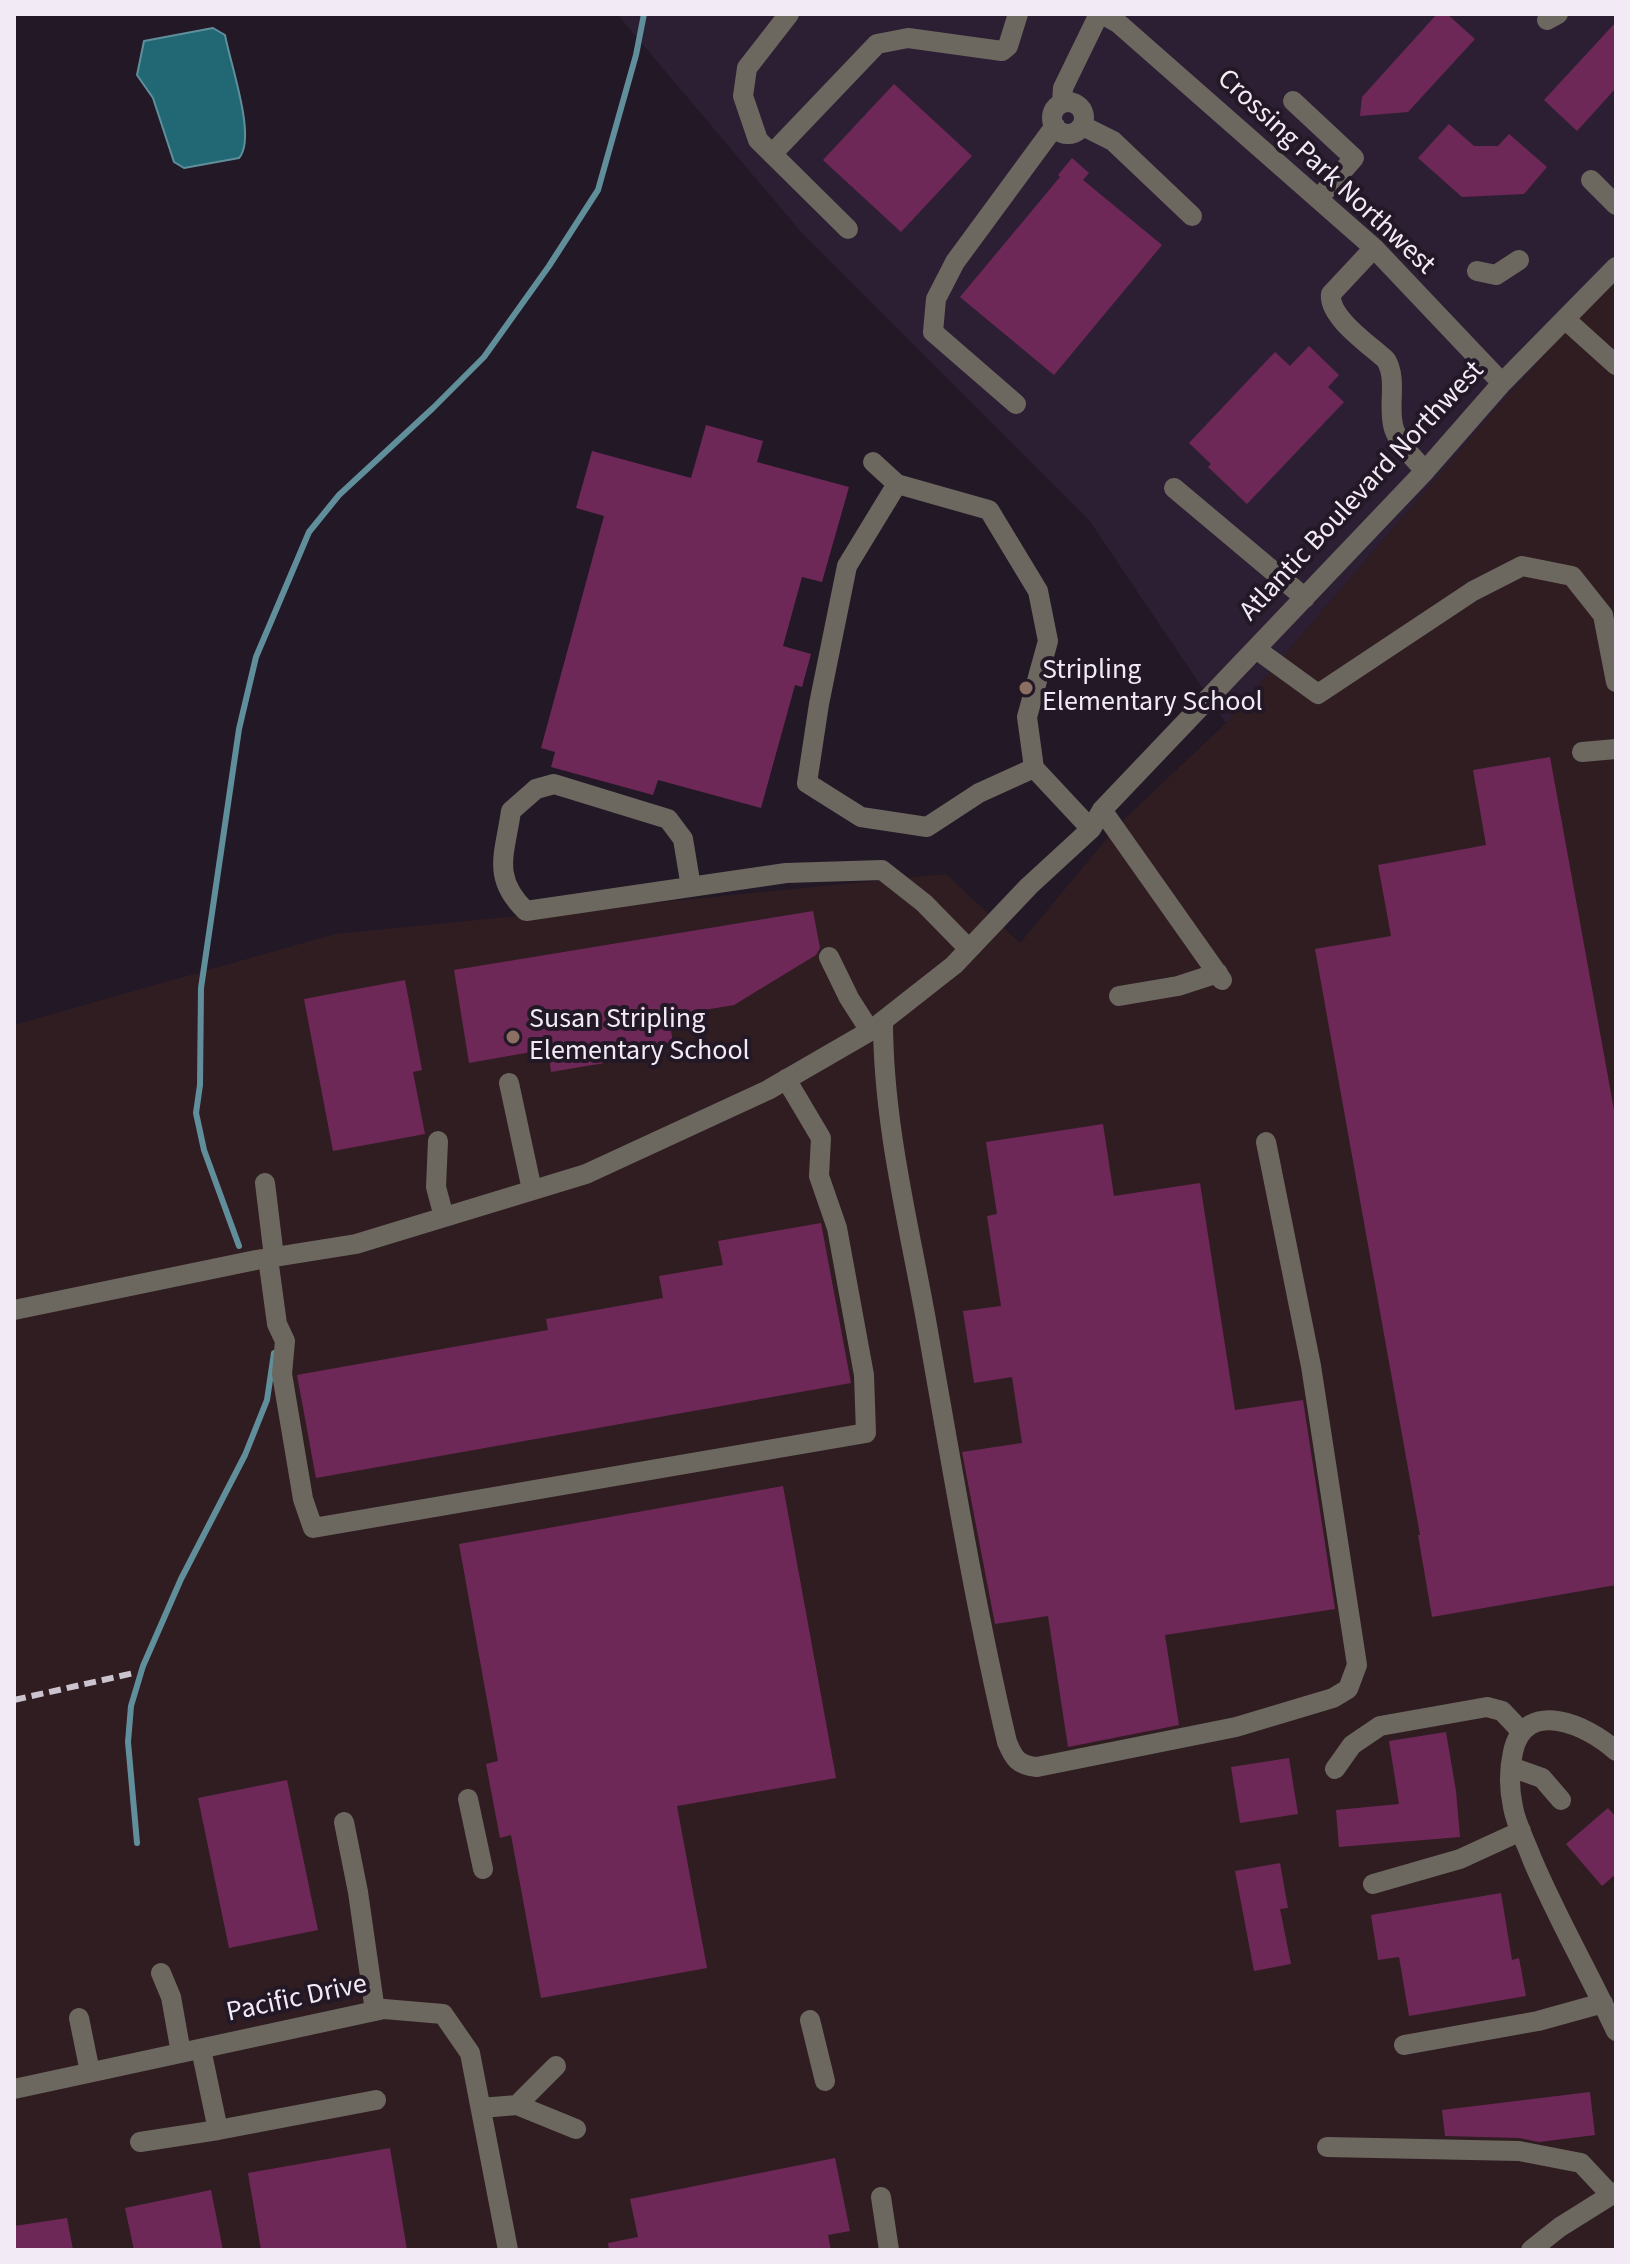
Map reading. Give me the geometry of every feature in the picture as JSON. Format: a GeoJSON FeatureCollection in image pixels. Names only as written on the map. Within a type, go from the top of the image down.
{"type":"FeatureCollection","features":[{"type":"Feature","properties":{"kind":"street"},"geometry":{"type":"LineString","coordinates":[[789,14],[747,68],[743,96],[758,140],[848,229]]}},
{"type":"Feature","properties":{"kind":"street"},"geometry":{"type":"LineString","coordinates":[[772,154],[877,44],[908,38],[1006,50],[1018,14]]}},
{"type":"Feature","properties":{"kind":"street"},"geometry":{"type":"LineString","coordinates":[[1083,126],[1071,134],[1062,133],[1055,126],[1053,116],[1062,103],[1063,88],[1111,16]]}},
{"type":"Feature","properties":{"kind":"street","name":"Crossing Park Northwest"},"geometry":{"type":"LineString","coordinates":[[1111,16],[1374,248],[1502,383]]}},
{"type":"Feature","properties":{"kind":"street"},"geometry":{"type":"LineString","coordinates":[[1293,101],[1354,158],[1318,199]]}},
{"type":"Feature","properties":{"kind":"street"},"geometry":{"type":"LineString","coordinates":[[1062,103],[1072,102],[1080,107],[1084,116],[1083,126]]}},
{"type":"Feature","properties":{"kind":"street"},"geometry":{"type":"LineString","coordinates":[[1016,404],[933,332],[933,317],[936,299],[955,262],[1055,126]]}},
{"type":"Feature","properties":{"kind":"street"},"geometry":{"type":"LineString","coordinates":[[1083,126],[1113,141],[1192,216]]}},
{"type":"Feature","properties":{"kind":"street"},"geometry":{"type":"LineString","coordinates":[[1591,180],[1616,205]]}},
{"type":"Feature","properties":{"kind":"street"},"geometry":{"type":"LineString","coordinates":[[1374,248],[1331,294],[1330,302],[1336,313],[1386,360],[1392,370],[1393,427],[1400,441],[1425,471]]}},
{"type":"Feature","properties":{"kind":"street"},"geometry":{"type":"LineString","coordinates":[[1477,271],[1496,275],[1519,260]]}},
{"type":"Feature","properties":{"kind":"street","name":"Atlantic Boulevard Northwest"},"geometry":{"type":"LineString","coordinates":[[14,1310],[266,1258],[356,1244],[586,1174],[786,1079],[876,1026],[954,965],[1029,886],[1091,829],[1102,810],[1425,471],[1502,383],[1616,267]]}},
{"type":"Feature","properties":{"kind":"street"},"geometry":{"type":"LineString","coordinates":[[1566,320],[1616,365]]}},
{"type":"Feature","properties":{"kind":"street"},"geometry":{"type":"LineString","coordinates":[[873,462],[897,484],[989,510],[1038,591],[1048,641],[1027,717],[1034,768],[1091,829]]}},
{"type":"Feature","properties":{"kind":"street"},"geometry":{"type":"LineString","coordinates":[[897,484],[847,566],[819,704],[807,783],[861,817],[927,827],[979,793],[1034,768]]}},
{"type":"Feature","properties":{"kind":"street"},"geometry":{"type":"LineString","coordinates":[[1174,488],[1305,598]]}},
{"type":"Feature","properties":{"kind":"street"},"geometry":{"type":"LineString","coordinates":[[1256,649],[1318,694],[1473,591],[1522,566],[1572,576],[1603,615],[1616,682]]}},
{"type":"Feature","properties":{"kind":"street"},"geometry":{"type":"LineString","coordinates":[[1582,752],[1616,749]]}},
{"type":"Feature","properties":{"kind":"street"},"geometry":{"type":"LineString","coordinates":[[691,887],[683,839],[668,819],[554,784],[536,789],[511,811],[502,877],[513,898],[526,911],[691,887],[786,873],[882,870],[924,903],[969,949]]}},
{"type":"Feature","properties":{"kind":"street"},"geometry":{"type":"LineString","coordinates":[[1102,810],[1220,976],[1119,996]]}},
{"type":"Feature","properties":{"kind":"street"},"geometry":{"type":"LineString","coordinates":[[829,957],[849,998],[876,1026],[892,1142],[965,1548],[1007,1742],[1015,1760],[1024,1765],[1037,1767],[1236,1727],[1333,1698],[1348,1689],[1354,1677],[1357,1665],[1311,1366],[1266,1142]]}},
{"type":"Feature","properties":{"kind":"street"},"geometry":{"type":"LineString","coordinates":[[265,1183],[266,1258],[277,1324],[285,1341],[282,1374],[303,1499],[313,1528],[866,1433],[861,1360],[837,1228],[819,1176],[821,1138],[786,1079]]}},
{"type":"Feature","properties":{"kind":"street"},"geometry":{"type":"LineString","coordinates":[[509,1083],[532,1190]]}},
{"type":"Feature","properties":{"kind":"street"},"geometry":{"type":"LineString","coordinates":[[438,1141],[436,1187],[444,1217]]}},
{"type":"Feature","properties":{"kind":"street"},"geometry":{"type":"LineString","coordinates":[[1335,1769],[1352,1745],[1380,1726],[1487,1707],[1502,1711],[1521,1731]]}},
{"type":"Feature","properties":{"kind":"street"},"geometry":{"type":"LineString","coordinates":[[1616,1751],[1594,1733],[1573,1725],[1548,1720],[1534,1722],[1521,1731],[1513,1750],[1510,1784],[1513,1809],[1546,1891],[1616,2031]]}},
{"type":"Feature","properties":{"kind":"street"},"geometry":{"type":"LineString","coordinates":[[1511,1767],[1542,1778],[1561,1800]]}},
{"type":"Feature","properties":{"kind":"street"},"geometry":{"type":"LineString","coordinates":[[468,1799],[483,1869]]}},
{"type":"Feature","properties":{"kind":"street"},"geometry":{"type":"LineString","coordinates":[[344,1822],[358,1892],[375,2011]]}},
{"type":"Feature","properties":{"kind":"street"},"geometry":{"type":"LineString","coordinates":[[1373,1884],[1460,1859],[1521,1831]]}},
{"type":"Feature","properties":{"kind":"street"},"geometry":{"type":"LineString","coordinates":[[161,1973],[171,1997],[181,2053]]}},
{"type":"Feature","properties":{"kind":"street"},"geometry":{"type":"LineString","coordinates":[[1404,2045],[1538,2021],[1603,2003]]}},
{"type":"Feature","properties":{"kind":"street","name":"Pacific Drive"},"geometry":{"type":"LineString","coordinates":[[14,2089],[384,2009],[443,2014],[470,2053],[508,2250]]}},
{"type":"Feature","properties":{"kind":"street"},"geometry":{"type":"LineString","coordinates":[[79,2018],[90,2072]]}},
{"type":"Feature","properties":{"kind":"street"},"geometry":{"type":"LineString","coordinates":[[810,2020],[825,2081]]}},
{"type":"Feature","properties":{"kind":"street"},"geometry":{"type":"LineString","coordinates":[[201,2049],[218,2130]]}},
{"type":"Feature","properties":{"kind":"street"},"geometry":{"type":"LineString","coordinates":[[517,2105],[556,2066]]}},
{"type":"Feature","properties":{"kind":"street"},"geometry":{"type":"LineString","coordinates":[[140,2142],[376,2100]]}},
{"type":"Feature","properties":{"kind":"street"},"geometry":{"type":"LineString","coordinates":[[481,2108],[517,2105],[576,2129]]}},
{"type":"Feature","properties":{"kind":"street"},"geometry":{"type":"LineString","coordinates":[[1327,2147],[1519,2151],[1581,2163],[1613,2194],[1560,2227],[1531,2250]]}},
{"type":"Feature","properties":{"kind":"street"},"geometry":{"type":"LineString","coordinates":[[881,2197],[889,2250]]}},
{"type":"Feature","properties":{"kind":"shaded area"},"geometry":{"type":"Polygon","coordinates":[[[617,14],[1616,14],[1616,275],[1493,412],[1226,723],[1089,520],[801,232],[617,14]]]}},
{"type":"Feature","properties":{"kind":"shaded area"},"geometry":{"type":"Polygon","coordinates":[[[1616,275],[1616,2250],[14,2250],[14,1025],[335,934],[946,874],[1020,943],[1118,825],[1226,723],[1493,412],[1616,275]]]}},
{"type":"Feature","properties":{"kind":"water"},"geometry":{"type":"Polygon","coordinates":[[[213,28],[225,35],[241,100],[244,148],[239,158],[184,168],[174,162],[153,98],[137,75],[144,41],[213,28]]]}},
{"type":"Feature","properties":{"kind":"building"},"geometry":{"type":"Polygon","coordinates":[[[1437,14],[1447,14],[1475,39],[1408,112],[1360,116],[1362,97],[1437,14]]]}},
{"type":"Feature","properties":{"kind":"building"},"geometry":{"type":"Polygon","coordinates":[[[1616,22],[1616,88],[1577,131],[1544,100],[1616,22]]]}},
{"type":"Feature","properties":{"kind":"building"},"geometry":{"type":"Polygon","coordinates":[[[894,84],[972,156],[901,232],[823,160],[894,84]]]}},
{"type":"Feature","properties":{"kind":"building"},"geometry":{"type":"Polygon","coordinates":[[[1449,124],[1474,146],[1498,146],[1509,134],[1547,167],[1524,194],[1462,197],[1418,158],[1449,124]]]}},
{"type":"Feature","properties":{"kind":"building"},"geometry":{"type":"Polygon","coordinates":[[[1072,158],[1089,173],[1083,180],[1162,245],[1054,375],[960,297],[1060,177],[1058,175],[1072,158]]]}},
{"type":"Feature","properties":{"kind":"building"},"geometry":{"type":"Polygon","coordinates":[[[1309,346],[1339,375],[1328,387],[1344,402],[1247,504],[1208,467],[1211,464],[1189,443],[1275,352],[1290,366],[1309,346]]]}},
{"type":"Feature","properties":{"kind":"building"},"geometry":{"type":"Polygon","coordinates":[[[706,425],[763,441],[757,462],[849,487],[822,582],[802,577],[783,646],[811,654],[802,687],[795,685],[761,808],[658,780],[653,795],[551,767],[555,752],[541,748],[604,516],[576,508],[592,451],[691,478],[706,425]]]}},
{"type":"Feature","properties":{"kind":"building"},"geometry":{"type":"Polygon","coordinates":[[[1550,757],[1616,1121],[1616,1585],[1432,1617],[1315,949],[1391,936],[1378,865],[1486,845],[1473,770],[1550,757]]]}},
{"type":"Feature","properties":{"kind":"building"},"geometry":{"type":"Polygon","coordinates":[[[813,911],[820,948],[816,955],[734,1005],[668,1016],[673,1042],[639,1048],[640,1057],[551,1072],[548,1049],[469,1063],[454,970],[813,911]]]}},
{"type":"Feature","properties":{"kind":"building"},"geometry":{"type":"Polygon","coordinates":[[[405,980],[422,1070],[413,1072],[425,1134],[333,1151],[304,999],[405,980]]]}},
{"type":"Feature","properties":{"kind":"building"},"geometry":{"type":"Polygon","coordinates":[[[1103,1124],[1114,1196],[1200,1183],[1235,1410],[1303,1400],[1335,1609],[1165,1635],[1179,1725],[1068,1747],[1048,1616],[995,1624],[962,1452],[1022,1443],[1012,1377],[974,1383],[963,1311],[1001,1306],[987,1216],[997,1214],[986,1142],[1103,1124]]]}},
{"type":"Feature","properties":{"kind":"building"},"geometry":{"type":"Polygon","coordinates":[[[821,1223],[851,1383],[316,1478],[297,1375],[548,1330],[546,1319],[663,1298],[659,1276],[723,1265],[718,1241],[821,1223]]]}},
{"type":"Feature","properties":{"kind":"building"},"geometry":{"type":"Polygon","coordinates":[[[783,1486],[836,1778],[677,1806],[707,1968],[541,1998],[511,1835],[500,1838],[486,1764],[498,1761],[459,1544],[783,1486]]]}},
{"type":"Feature","properties":{"kind":"building"},"geometry":{"type":"Polygon","coordinates":[[[1446,1732],[1460,1837],[1339,1847],[1336,1810],[1399,1804],[1389,1741],[1446,1732]]]}},
{"type":"Feature","properties":{"kind":"building"},"geometry":{"type":"Polygon","coordinates":[[[1289,1758],[1298,1814],[1240,1823],[1231,1767],[1289,1758]]]}},
{"type":"Feature","properties":{"kind":"building"},"geometry":{"type":"Polygon","coordinates":[[[287,1780],[318,1930],[229,1948],[198,1798],[287,1780]]]}},
{"type":"Feature","properties":{"kind":"building"},"geometry":{"type":"Polygon","coordinates":[[[1608,1808],[1616,1817],[1616,1874],[1602,1886],[1566,1844],[1608,1808]]]}},
{"type":"Feature","properties":{"kind":"building"},"geometry":{"type":"Polygon","coordinates":[[[1280,1863],[1288,1908],[1280,1909],[1291,1964],[1254,1971],[1235,1871],[1280,1863]]]}},
{"type":"Feature","properties":{"kind":"building"},"geometry":{"type":"Polygon","coordinates":[[[1501,1893],[1512,1960],[1519,1958],[1526,1996],[1409,2016],[1399,1957],[1378,1960],[1371,1915],[1501,1893]]]}},
{"type":"Feature","properties":{"kind":"building"},"geometry":{"type":"Polygon","coordinates":[[[1590,2092],[1595,2135],[1539,2142],[1519,2138],[1445,2136],[1442,2110],[1590,2092]]]}},
{"type":"Feature","properties":{"kind":"building"},"geometry":{"type":"Polygon","coordinates":[[[390,2148],[407,2250],[261,2250],[248,2173],[390,2148]]]}},
{"type":"Feature","properties":{"kind":"building"},"geometry":{"type":"Polygon","coordinates":[[[835,2158],[850,2231],[828,2235],[831,2250],[609,2250],[608,2243],[638,2237],[630,2199],[835,2158]]]}},
{"type":"Feature","properties":{"kind":"building"},"geometry":{"type":"Polygon","coordinates":[[[211,2190],[223,2250],[134,2250],[125,2208],[211,2190]]]}},
{"type":"Feature","properties":{"kind":"building"},"geometry":{"type":"Polygon","coordinates":[[[67,2218],[73,2250],[14,2250],[14,2226],[67,2218]]]}},
{"type":"Feature","properties":{"kind":"waterway"},"geometry":{"type":"LineString","coordinates":[[239,1246],[204,1150],[196,1113],[200,1085],[201,988],[239,729],[256,657],[309,532],[339,495],[484,357],[598,190],[636,55],[644,14]]}},
{"type":"Feature","properties":{"kind":"waterway"},"geometry":{"type":"LineString","coordinates":[[137,1843],[128,1742],[131,1706],[143,1666],[181,1579],[245,1455],[267,1400],[274,1353]]}},
{"type":"Feature","properties":{"kind":"railway"},"geometry":{"type":"LineString","coordinates":[[14,1700],[134,1673]]}},
{"type":"Feature","properties":{"kind":"place","name":"Stripling Elementary School"},"geometry":{"type":"Point","coordinates":[1026,688]}},
{"type":"Feature","properties":{"kind":"place","name":"Susan Stripling Elementary School"},"geometry":{"type":"Point","coordinates":[513,1037]}}]}
